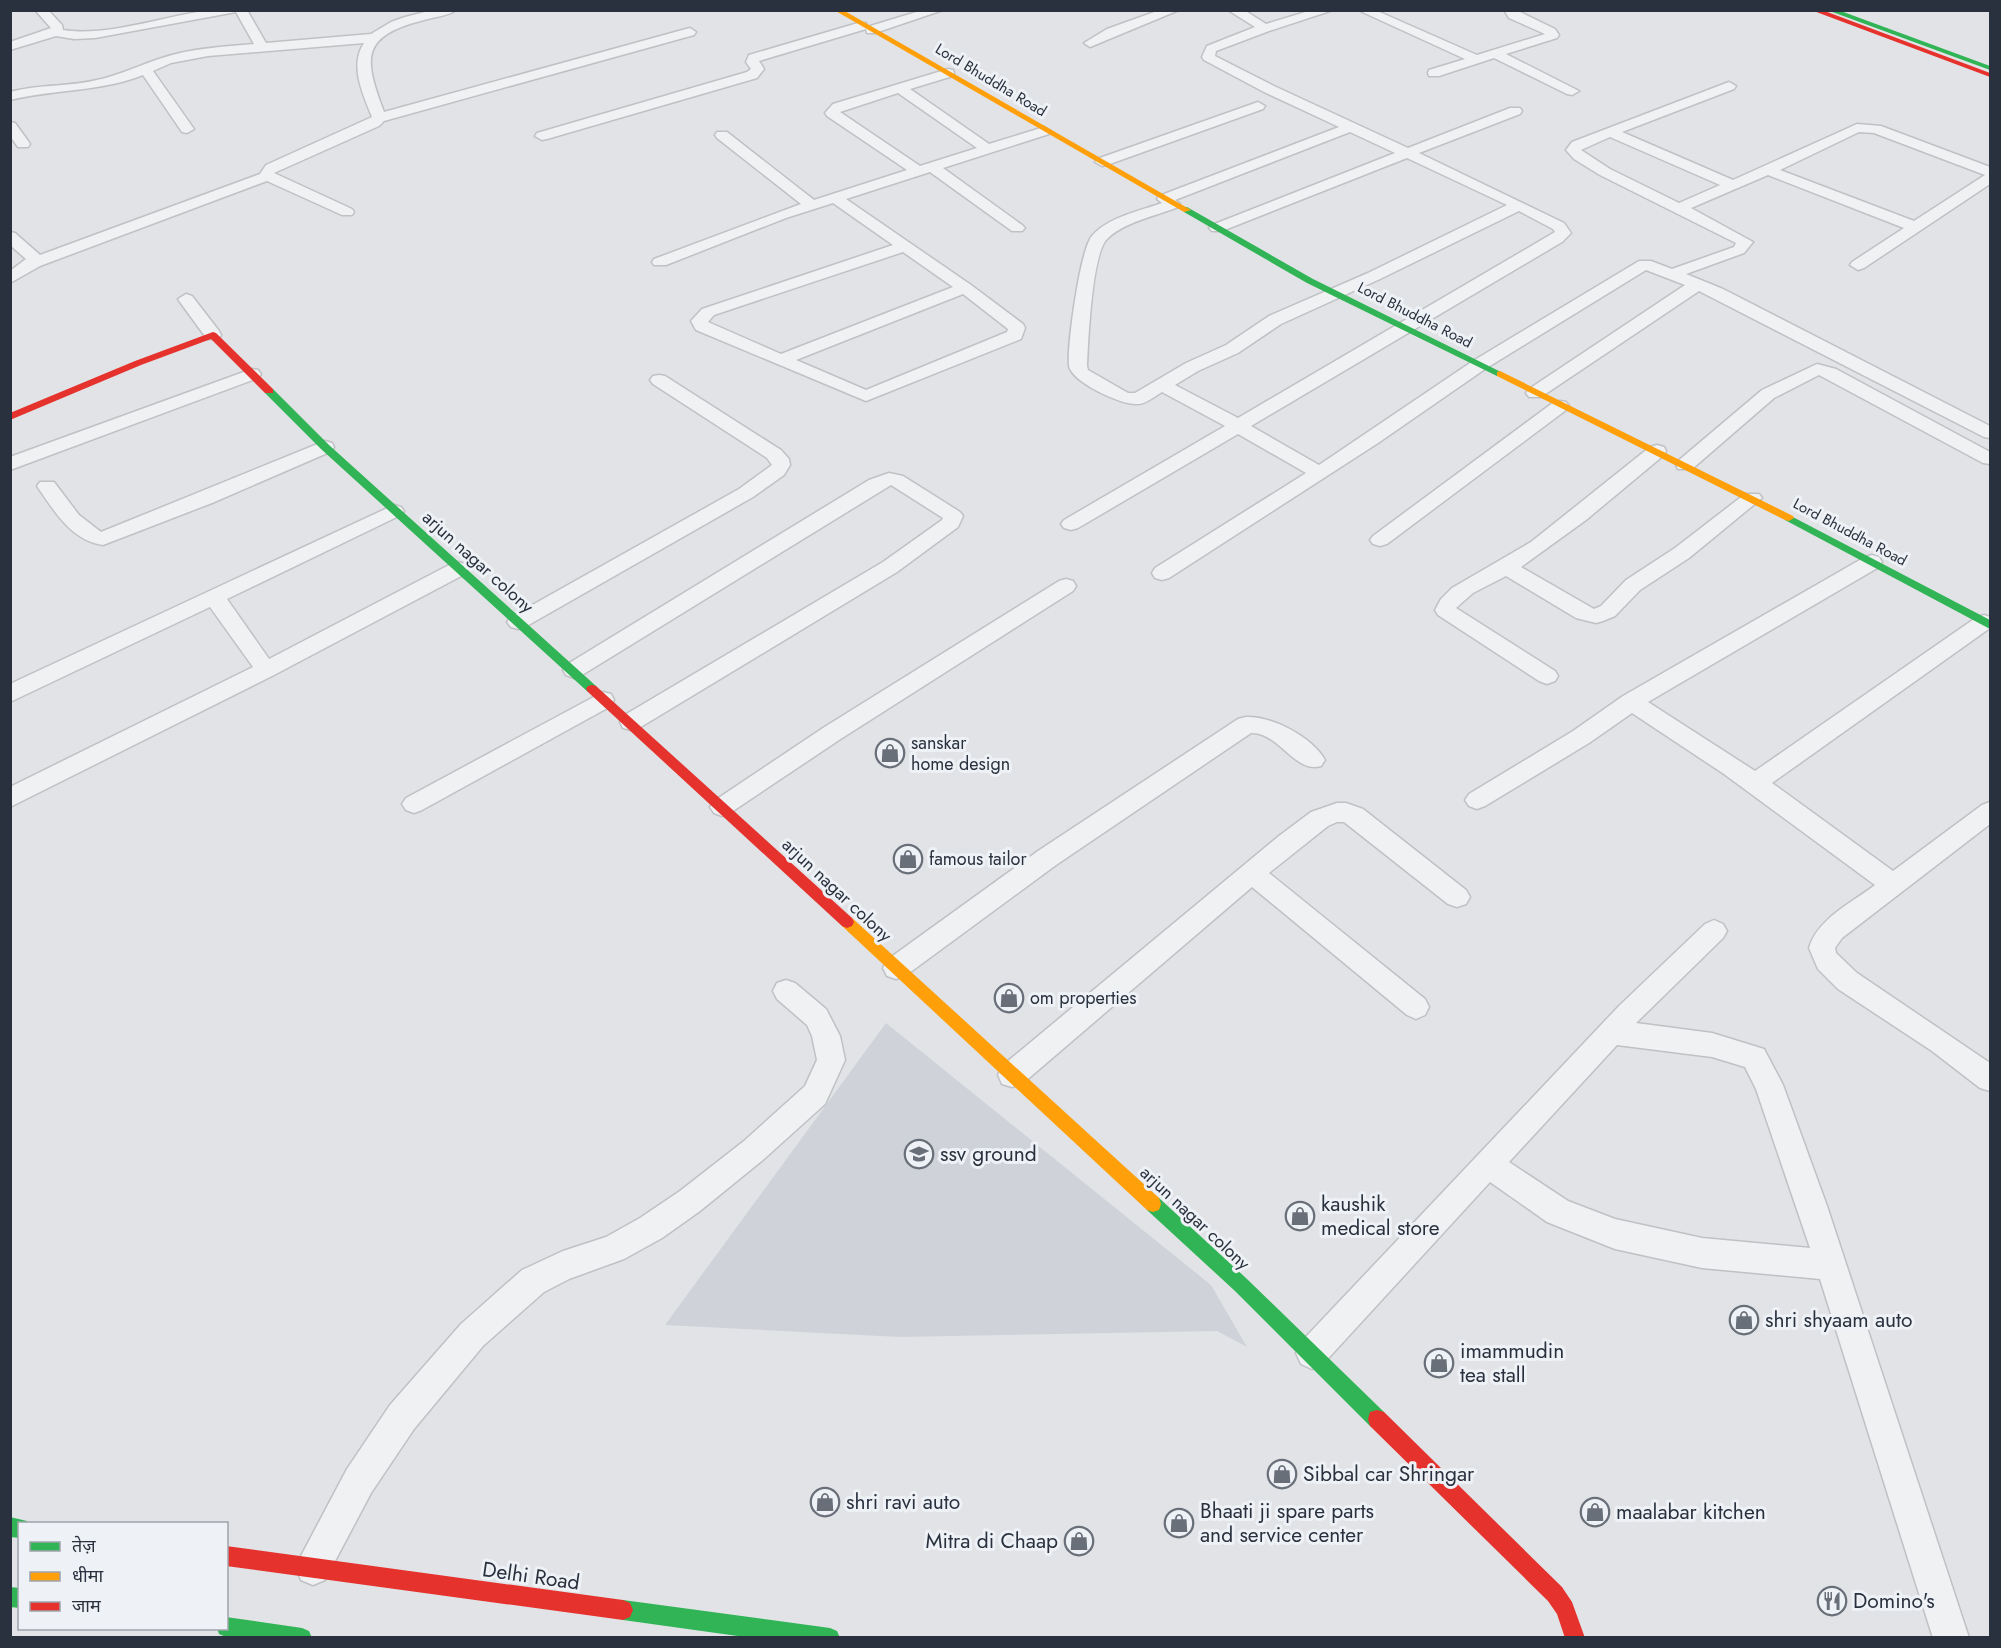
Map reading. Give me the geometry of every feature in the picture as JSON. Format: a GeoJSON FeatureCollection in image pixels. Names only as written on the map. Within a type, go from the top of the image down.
{"type":"FeatureCollection","features":[{"type":"Feature","properties":{"kind":"street"},"geometry":{"type":"LineString","coordinates":[[41,10],[58,28],[55,32]]}},
{"type":"Feature","properties":{"kind":"street"},"geometry":{"type":"LineString","coordinates":[[10,46],[55,32],[74,35],[95,34],[231,10]]}},
{"type":"Feature","properties":{"kind":"street"},"geometry":{"type":"LineString","coordinates":[[241,10],[262,48]]}},
{"type":"Feature","properties":{"kind":"street"},"geometry":{"type":"LineString","coordinates":[[379,118],[363,63],[373,38],[385,29],[450,10]]}},
{"type":"Feature","properties":{"kind":"street","name":"Lord Bhuddha Road"},"geometry":{"type":"LineString","coordinates":[[837,10],[1044,131],[1334,293],[1560,406],[1752,498],[1988,624]]}},
{"type":"Feature","properties":{"kind":"street"},"geometry":{"type":"LineString","coordinates":[[542,136],[752,75],[758,69],[752,62],[754,58],[937,10]]}},
{"type":"Feature","properties":{"kind":"street"},"geometry":{"type":"LineString","coordinates":[[1090,43],[1111,32],[1173,10]]}},
{"type":"Feature","properties":{"kind":"street"},"geometry":{"type":"LineString","coordinates":[[1234,10],[1265,28]]}},
{"type":"Feature","properties":{"kind":"street"},"geometry":{"type":"LineString","coordinates":[[1071,524],[1557,239],[1563,233],[1559,226],[1519,205],[1269,89],[1208,57],[1211,49],[1265,28],[1328,10]]}},
{"type":"Feature","properties":{"kind":"street"},"geometry":{"type":"LineString","coordinates":[[1364,10],[1475,59]]}},
{"type":"Feature","properties":{"kind":"street"},"geometry":{"type":"LineString","coordinates":[[1434,73],[1553,34],[1512,15],[1510,10]]}},
{"type":"Feature","properties":{"kind":"street"},"geometry":{"type":"LineString","coordinates":[[1814,10],[1990,75]]}},
{"type":"Feature","properties":{"kind":"street"},"geometry":{"type":"LineString","coordinates":[[1830,10],[1990,68]]}},
{"type":"Feature","properties":{"kind":"street"},"geometry":{"type":"LineString","coordinates":[[1859,10],[1990,59]]}},
{"type":"Feature","properties":{"kind":"street"},"geometry":{"type":"LineString","coordinates":[[268,176],[266,173],[271,168],[368,126],[379,118],[690,32]]}},
{"type":"Feature","properties":{"kind":"street"},"geometry":{"type":"LineString","coordinates":[[10,96],[33,90],[94,85],[123,78],[190,55],[226,49],[373,38]]}},
{"type":"Feature","properties":{"kind":"street"},"geometry":{"type":"LineString","coordinates":[[1493,53],[1572,91]]}},
{"type":"Feature","properties":{"kind":"street"},"geometry":{"type":"LineString","coordinates":[[145,69],[187,129]]}},
{"type":"Feature","properties":{"kind":"street"},"geometry":{"type":"LineString","coordinates":[[948,73],[838,107],[832,113],[1017,228]]}},
{"type":"Feature","properties":{"kind":"street"},"geometry":{"type":"LineString","coordinates":[[1672,274],[1739,250],[1745,242],[1576,155],[1573,150],[1577,145],[1729,86]]}},
{"type":"Feature","properties":{"kind":"street"},"geometry":{"type":"LineString","coordinates":[[900,88],[986,148]]}},
{"type":"Feature","properties":{"kind":"street"},"geometry":{"type":"LineString","coordinates":[[1102,162],[1258,106]]}},
{"type":"Feature","properties":{"kind":"street"},"geometry":{"type":"LineString","coordinates":[[1217,228],[1515,111]]}},
{"type":"Feature","properties":{"kind":"street"},"geometry":{"type":"LineString","coordinates":[[10,126],[23,144]]}},
{"type":"Feature","properties":{"kind":"street"},"geometry":{"type":"LineString","coordinates":[[1351,127],[1168,201],[1106,232],[1095,242],[1088,275],[1078,358],[1081,372],[1124,398],[1137,399],[1207,359],[1232,349],[1275,320],[1487,223],[1519,205]]}},
{"type":"Feature","properties":{"kind":"street"},"geometry":{"type":"LineString","coordinates":[[1679,208],[1730,184],[1768,170],[1857,128],[1867,128],[1990,172]]}},
{"type":"Feature","properties":{"kind":"street"},"geometry":{"type":"LineString","coordinates":[[660,262],[812,205],[1044,131]]}},
{"type":"Feature","properties":{"kind":"street"},"geometry":{"type":"LineString","coordinates":[[1610,132],[1730,184]]}},
{"type":"Feature","properties":{"kind":"street"},"geometry":{"type":"LineString","coordinates":[[722,135],[812,205]]}},
{"type":"Feature","properties":{"kind":"street"},"geometry":{"type":"LineString","coordinates":[[1768,170],[1916,227]]}},
{"type":"Feature","properties":{"kind":"street"},"geometry":{"type":"LineString","coordinates":[[10,278],[34,263],[268,176],[347,212]]}},
{"type":"Feature","properties":{"kind":"street"},"geometry":{"type":"LineString","coordinates":[[1858,265],[1990,178]]}},
{"type":"Feature","properties":{"kind":"street"},"geometry":{"type":"LineString","coordinates":[[835,198],[965,288],[1017,328],[1015,335],[866,396],[860,396],[783,359],[702,326],[699,321],[708,312],[903,247]]}},
{"type":"Feature","properties":{"kind":"street"},"geometry":{"type":"LineString","coordinates":[[10,236],[34,258],[34,263]]}},
{"type":"Feature","properties":{"kind":"street"},"geometry":{"type":"LineString","coordinates":[[1162,573],[1372,439],[1479,365],[1642,265],[1648,265],[1698,284],[1990,433]]}},
{"type":"Feature","properties":{"kind":"street"},"geometry":{"type":"LineString","coordinates":[[1535,393],[1698,284]]}},
{"type":"Feature","properties":{"kind":"street"},"geometry":{"type":"LineString","coordinates":[[783,359],[965,288]]}},
{"type":"Feature","properties":{"kind":"street"},"geometry":{"type":"LineString","coordinates":[[10,417],[138,363],[213,335],[186,299]]}},
{"type":"Feature","properties":{"kind":"street","name":"arjun nagar colony"},"geometry":{"type":"LineString","coordinates":[[213,335],[325,447],[394,511],[574,670],[603,700],[631,722],[1312,1353],[1555,1594],[1565,1609],[1575,1638]]}},
{"type":"Feature","properties":{"kind":"street"},"geometry":{"type":"LineString","coordinates":[[1830,373],[1834,369],[1834,363],[1843,357]]}},
{"type":"Feature","properties":{"kind":"street"},"geometry":{"type":"LineString","coordinates":[[1685,465],[1768,394],[1814,369],[1830,373],[1990,459]]}},
{"type":"Feature","properties":{"kind":"street"},"geometry":{"type":"LineString","coordinates":[[10,464],[252,374]]}},
{"type":"Feature","properties":{"kind":"street"},"geometry":{"type":"LineString","coordinates":[[518,622],[746,493],[782,465],[780,459],[774,454],[658,380]]}},
{"type":"Feature","properties":{"kind":"street"},"geometry":{"type":"LineString","coordinates":[[1162,385],[1240,426],[1318,472]]}},
{"type":"Feature","properties":{"kind":"street"},"geometry":{"type":"LineString","coordinates":[[1380,540],[1560,406]]}},
{"type":"Feature","properties":{"kind":"street"},"geometry":{"type":"LineString","coordinates":[[47,486],[83,531],[94,539],[103,539],[205,499],[325,447]]}},
{"type":"Feature","properties":{"kind":"street"},"geometry":{"type":"LineString","coordinates":[[1547,676],[1445,610],[1447,603],[1506,567],[1570,523],[1657,451]]}},
{"type":"Feature","properties":{"kind":"street"},"geometry":{"type":"LineString","coordinates":[[574,670],[876,484],[889,479],[896,480],[953,516],[951,524],[890,567],[631,722]]}},
{"type":"Feature","properties":{"kind":"street"},"geometry":{"type":"LineString","coordinates":[[1506,567],[1583,613],[1590,616],[1602,615],[1633,585],[1682,553],[1752,498]]}},
{"type":"Feature","properties":{"kind":"street"},"geometry":{"type":"LineString","coordinates":[[10,694],[394,511]]}},
{"type":"Feature","properties":{"kind":"street"},"geometry":{"type":"LineString","coordinates":[[1478,800],[1581,737],[1631,702],[1872,562]]}},
{"type":"Feature","properties":{"kind":"street"},"geometry":{"type":"LineString","coordinates":[[10,798],[266,670],[458,569]]}},
{"type":"Feature","properties":{"kind":"street"},"geometry":{"type":"LineString","coordinates":[[722,807],[831,734],[1066,586]]}},
{"type":"Feature","properties":{"kind":"street"},"geometry":{"type":"LineString","coordinates":[[215,598],[266,670]]}},
{"type":"Feature","properties":{"kind":"street"},"geometry":{"type":"LineString","coordinates":[[1755,783],[1988,624]]}},
{"type":"Feature","properties":{"kind":"street"},"geometry":{"type":"LineString","coordinates":[[414,804],[603,700]]}},
{"type":"Feature","properties":{"kind":"street"},"geometry":{"type":"LineString","coordinates":[[1631,702],[1667,723],[1755,783],[1894,885]]}},
{"type":"Feature","properties":{"kind":"street"},"geometry":{"type":"LineString","coordinates":[[896,968],[1047,858],[1246,725],[1259,723],[1271,728],[1313,760]]}},
{"type":"Feature","properties":{"kind":"street"},"geometry":{"type":"LineString","coordinates":[[1012,1075],[1288,843],[1330,812],[1346,811],[1457,897]]}},
{"type":"Feature","properties":{"kind":"street"},"geometry":{"type":"LineString","coordinates":[[1987,1071],[1875,1001],[1836,970],[1822,950],[1822,945],[1833,932],[1990,811]]}},
{"type":"Feature","properties":{"kind":"street"},"geometry":{"type":"LineString","coordinates":[[1252,873],[1416,1007]]}},
{"type":"Feature","properties":{"kind":"street"},"geometry":{"type":"LineString","coordinates":[[1312,1353],[1611,1032],[1714,931]]}},
{"type":"Feature","properties":{"kind":"street"},"geometry":{"type":"LineString","coordinates":[[313,1568],[359,1481],[402,1417],[472,1335],[533,1281],[562,1266],[613,1249],[651,1228],[690,1201],[754,1150],[815,1095],[831,1060],[826,1036],[817,1017],[786,991]]}},
{"type":"Feature","properties":{"kind":"street"},"geometry":{"type":"LineString","coordinates":[[1611,1032],[1712,1045],[1754,1058],[1769,1085],[1831,1265],[1952,1638]]}},
{"type":"Feature","properties":{"kind":"street"},"geometry":{"type":"LineString","coordinates":[[1488,1164],[1558,1212],[1615,1234],[1702,1253],[1831,1265]]}},
{"type":"Feature","properties":{"kind":"street","name":"Delhi Road"},"geometry":{"type":"LineString","coordinates":[[228,1556],[830,1638]]}},
{"type":"Feature","properties":{"kind":"street"},"geometry":{"type":"LineString","coordinates":[[228,1627],[302,1638]]}},
{"type":"Feature","properties":{"kind":"shaded area","name":"ssv ground"},"geometry":{"type":"Polygon","coordinates":[[[886,1023],[1211,1285],[1247,1347],[1217,1331],[900,1337],[665,1325],[886,1023]]]}},
{"type":"Feature","properties":{"kind":"traffic: fast"},"geometry":{"type":"LineString","coordinates":[[1830,10],[1990,68]]}},
{"type":"Feature","properties":{"kind":"traffic: fast"},"geometry":{"type":"LineString","coordinates":[[1187,210],[1310,281],[1500,374]]}},
{"type":"Feature","properties":{"kind":"traffic: fast"},"geometry":{"type":"LineString","coordinates":[[269,391],[325,447],[592,689]]}},
{"type":"Feature","properties":{"kind":"traffic: fast"},"geometry":{"type":"LineString","coordinates":[[1789,518],[1990,625]]}},
{"type":"Feature","properties":{"kind":"traffic: fast"},"geometry":{"type":"LineString","coordinates":[[1153,1204],[1241,1285],[1377,1419]]}},
{"type":"Feature","properties":{"kind":"traffic: fast"},"geometry":{"type":"LineString","coordinates":[[10,1527],[18,1528]]}},
{"type":"Feature","properties":{"kind":"traffic: fast"},"geometry":{"type":"LineString","coordinates":[[10,1597],[18,1598]]}},
{"type":"Feature","properties":{"kind":"traffic: fast"},"geometry":{"type":"LineString","coordinates":[[623,1610],[830,1638]]}},
{"type":"Feature","properties":{"kind":"traffic: fast"},"geometry":{"type":"LineString","coordinates":[[228,1627],[302,1638]]}},
{"type":"Feature","properties":{"kind":"traffic: slow"},"geometry":{"type":"LineString","coordinates":[[837,10],[1187,210]]}},
{"type":"Feature","properties":{"kind":"traffic: slow"},"geometry":{"type":"LineString","coordinates":[[1500,374],[1789,518]]}},
{"type":"Feature","properties":{"kind":"traffic: slow"},"geometry":{"type":"LineString","coordinates":[[847,922],[1153,1204]]}},
{"type":"Feature","properties":{"kind":"traffic: jam"},"geometry":{"type":"LineString","coordinates":[[1814,10],[1990,75]]}},
{"type":"Feature","properties":{"kind":"traffic: jam"},"geometry":{"type":"LineString","coordinates":[[10,417],[138,363],[213,335],[269,391]]}},
{"type":"Feature","properties":{"kind":"traffic: jam"},"geometry":{"type":"LineString","coordinates":[[592,689],[847,922]]}},
{"type":"Feature","properties":{"kind":"traffic: jam"},"geometry":{"type":"LineString","coordinates":[[1377,1419],[1555,1594],[1565,1609],[1575,1638]]}},
{"type":"Feature","properties":{"kind":"traffic: jam"},"geometry":{"type":"LineString","coordinates":[[228,1556],[623,1610]]}},
{"type":"Feature","properties":{"kind":"place","name":"sanskar home design"},"geometry":{"type":"Point","coordinates":[890,753]}},
{"type":"Feature","properties":{"kind":"place","name":"famous tailor"},"geometry":{"type":"Point","coordinates":[908,859]}},
{"type":"Feature","properties":{"kind":"place","name":"om properties"},"geometry":{"type":"Point","coordinates":[1009,998]}},
{"type":"Feature","properties":{"kind":"place","name":"ssv ground"},"geometry":{"type":"Point","coordinates":[919,1154]}},
{"type":"Feature","properties":{"kind":"place","name":"kaushik medical store"},"geometry":{"type":"Point","coordinates":[1300,1216]}},
{"type":"Feature","properties":{"kind":"place","name":"shri shyaam auto"},"geometry":{"type":"Point","coordinates":[1744,1320]}},
{"type":"Feature","properties":{"kind":"place","name":"imammudin tea stall"},"geometry":{"type":"Point","coordinates":[1439,1363]}},
{"type":"Feature","properties":{"kind":"place","name":"Sibbal car Shringar"},"geometry":{"type":"Point","coordinates":[1282,1474]}},
{"type":"Feature","properties":{"kind":"place","name":"shri ravi auto"},"geometry":{"type":"Point","coordinates":[825,1502]}},
{"type":"Feature","properties":{"kind":"place","name":"maalabar kitchen"},"geometry":{"type":"Point","coordinates":[1595,1512]}},
{"type":"Feature","properties":{"kind":"place","name":"Bhaati ji spare parts and service center"},"geometry":{"type":"Point","coordinates":[1179,1523]}},
{"type":"Feature","properties":{"kind":"place","name":"Mitra di Chaap"},"geometry":{"type":"Point","coordinates":[1079,1541]}},
{"type":"Feature","properties":{"kind":"place","name":"Domino's"},"geometry":{"type":"Point","coordinates":[1832,1601]}}]}
